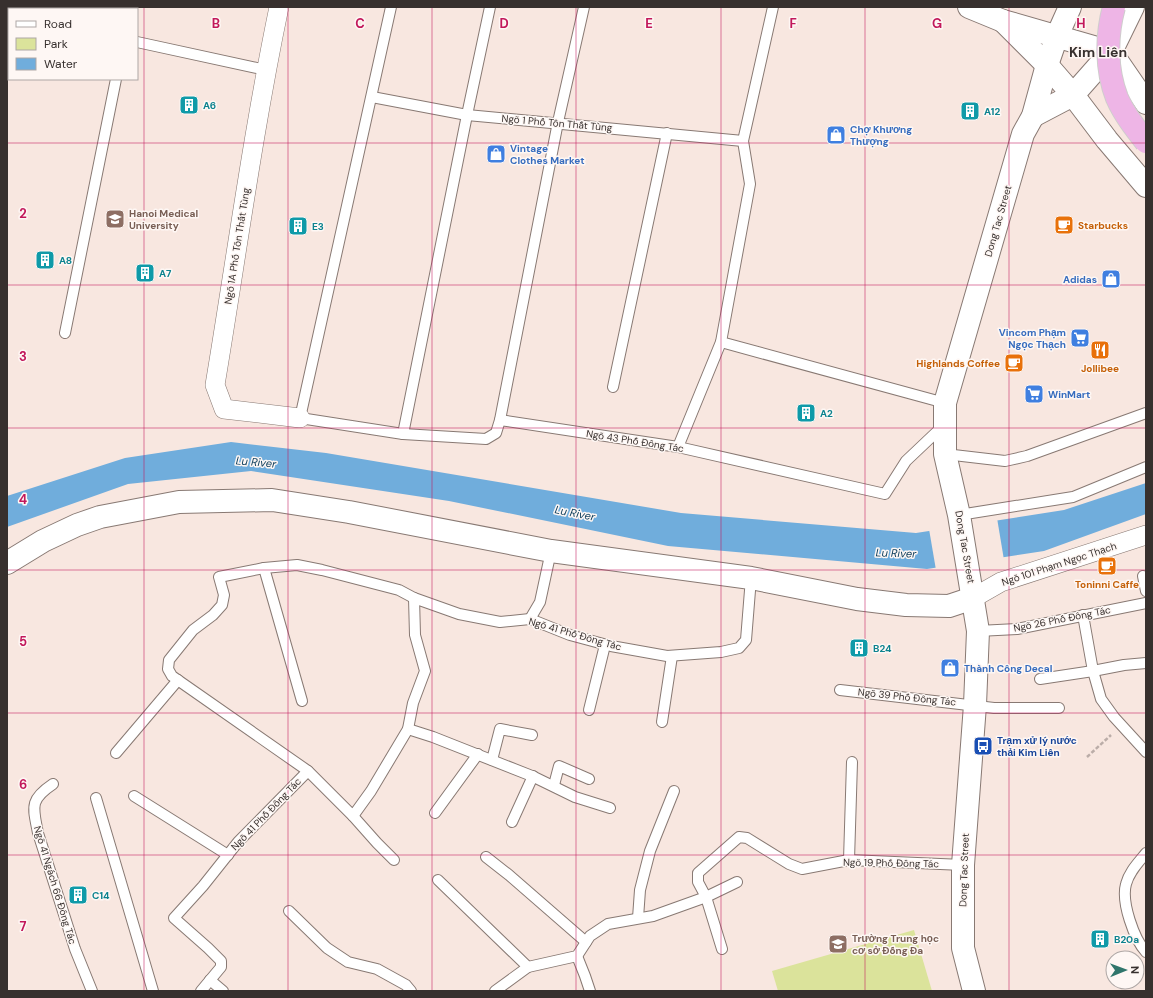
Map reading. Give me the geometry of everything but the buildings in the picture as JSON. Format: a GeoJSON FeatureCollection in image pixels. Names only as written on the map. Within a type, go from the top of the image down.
{"type":"FeatureCollection","features":[{"type":"Feature","properties":{"kind":"main road"},"geometry":{"type":"LineString","coordinates":[[1114,7],[1109,37],[1112,82],[1125,113],[1146,142]]}},
{"type":"Feature","properties":{"kind":"street","name":"Ngõ 1A Phố Tôn Thất Tùng"},"geometry":{"type":"LineString","coordinates":[[279,7],[266,70],[248,176],[215,385],[224,409],[300,418]]}},
{"type":"Feature","properties":{"kind":"street"},"geometry":{"type":"LineString","coordinates":[[969,7],[1003,21],[1111,52],[1146,104]]}},
{"type":"Feature","properties":{"kind":"street","name":"Dong Tac Street"},"geometry":{"type":"LineString","coordinates":[[974,991],[963,948],[963,865],[975,705],[978,631],[974,598],[959,515],[945,454],[945,403],[1023,134],[1033,116],[1047,65],[1057,36],[1070,7]]}},
{"type":"Feature","properties":{"kind":"street"},"geometry":{"type":"LineString","coordinates":[[1033,116],[1073,95],[1111,52],[1133,7]]}},
{"type":"Feature","properties":{"kind":"street"},"geometry":{"type":"LineString","coordinates":[[1003,21],[1047,65],[1146,186]]}},
{"type":"Feature","properties":{"kind":"street"},"geometry":{"type":"LineString","coordinates":[[7,563],[43,541],[77,524],[100,517],[179,502],[272,500],[349,512],[551,551],[751,578],[857,599],[906,606],[949,606],[974,598]]}},
{"type":"Feature","properties":{"kind":"street","name":"Ngõ 101 Phạm Ngọc Thạch"},"geometry":{"type":"LineString","coordinates":[[974,598],[1001,582],[1146,535]]}},
{"type":"Feature","properties":{"kind":"lane"},"geometry":{"type":"LineString","coordinates":[[391,7],[300,418],[404,434],[486,439],[496,433],[500,420],[558,122],[584,7]]}},
{"type":"Feature","properties":{"kind":"lane"},"geometry":{"type":"LineString","coordinates":[[404,434],[467,115],[490,7]]}},
{"type":"Feature","properties":{"kind":"lane"},"geometry":{"type":"LineString","coordinates":[[678,447],[721,342],[750,184],[743,141],[773,7]]}},
{"type":"Feature","properties":{"kind":"lane"},"geometry":{"type":"LineString","coordinates":[[138,42],[266,70]]}},
{"type":"Feature","properties":{"kind":"lane"},"geometry":{"type":"LineString","coordinates":[[64,333],[116,80]]}},
{"type":"Feature","properties":{"kind":"lane","name":"Ngõ 1 Phố Tôn Thất Tùng"},"geometry":{"type":"LineString","coordinates":[[372,97],[467,115],[558,122],[743,141]]}},
{"type":"Feature","properties":{"kind":"lane"},"geometry":{"type":"LineString","coordinates":[[613,387],[666,133]]}},
{"type":"Feature","properties":{"kind":"lane"},"geometry":{"type":"LineString","coordinates":[[721,342],[945,403]]}},
{"type":"Feature","properties":{"kind":"lane"},"geometry":{"type":"LineString","coordinates":[[945,454],[1005,461],[1027,456],[1146,413]]}},
{"type":"Feature","properties":{"kind":"lane","name":"Ngõ 43 Phố Đông Tác"},"geometry":{"type":"LineString","coordinates":[[500,420],[678,447],[885,494],[906,461],[945,425]]}},
{"type":"Feature","properties":{"kind":"lane"},"geometry":{"type":"LineString","coordinates":[[959,515],[1073,497],[1146,467]]}},
{"type":"Feature","properties":{"kind":"lane"},"geometry":{"type":"LineString","coordinates":[[530,619],[540,602],[551,551]]}},
{"type":"Feature","properties":{"kind":"lane","name":"Ngõ 41 Phố Đông Tác"},"geometry":{"type":"LineString","coordinates":[[178,680],[172,676],[168,669],[169,660],[193,630],[213,615],[222,605],[224,595],[219,577],[264,568],[297,565],[316,569],[399,590],[414,598],[459,614],[500,622],[530,619],[570,635],[606,645],[667,656],[721,652],[739,648],[746,640],[751,578]]}},
{"type":"Feature","properties":{"kind":"lane"},"geometry":{"type":"LineString","coordinates":[[264,568],[302,701]]}},
{"type":"Feature","properties":{"kind":"lane"},"geometry":{"type":"LineString","coordinates":[[1143,576],[1146,591]]}},
{"type":"Feature","properties":{"kind":"lane"},"geometry":{"type":"LineString","coordinates":[[353,816],[371,791],[408,729],[413,703],[425,671],[415,635],[414,598]]}},
{"type":"Feature","properties":{"kind":"lane","name":"Ngõ 26 Phố Đông Tác"},"geometry":{"type":"LineString","coordinates":[[978,631],[1017,629],[1146,603]]}},
{"type":"Feature","properties":{"kind":"lane"},"geometry":{"type":"LineString","coordinates":[[1082,615],[1093,671],[1101,698],[1121,724],[1146,752]]}},
{"type":"Feature","properties":{"kind":"lane"},"geometry":{"type":"LineString","coordinates":[[589,710],[606,645]]}},
{"type":"Feature","properties":{"kind":"lane"},"geometry":{"type":"LineString","coordinates":[[662,722],[672,656]]}},
{"type":"Feature","properties":{"kind":"lane"},"geometry":{"type":"LineString","coordinates":[[1040,679],[1124,665],[1146,664]]}},
{"type":"Feature","properties":{"kind":"lane"},"geometry":{"type":"LineString","coordinates":[[116,753],[178,680],[308,771]]}},
{"type":"Feature","properties":{"kind":"lane","name":"Ngõ 39 Phố Đông Tác"},"geometry":{"type":"LineString","coordinates":[[840,690],[994,708],[1059,708]]}},
{"type":"Feature","properties":{"kind":"lane"},"geometry":{"type":"LineString","coordinates":[[408,729],[433,736],[533,776],[575,797],[610,808]]}},
{"type":"Feature","properties":{"kind":"lane"},"geometry":{"type":"LineString","coordinates":[[492,760],[500,729],[532,735]]}},
{"type":"Feature","properties":{"kind":"lane"},"geometry":{"type":"LineString","coordinates":[[435,813],[478,754]]}},
{"type":"Feature","properties":{"kind":"lane"},"geometry":{"type":"LineString","coordinates":[[849,860],[852,762]]}},
{"type":"Feature","properties":{"kind":"lane"},"geometry":{"type":"LineString","coordinates":[[554,786],[559,766],[589,779]]}},
{"type":"Feature","properties":{"kind":"lane","name":"Ngõ 41 Phố Đông Tác"},"geometry":{"type":"LineString","coordinates":[[201,991],[221,967],[221,961],[174,918],[203,886],[238,842],[308,771],[394,860]]}},
{"type":"Feature","properties":{"kind":"lane"},"geometry":{"type":"LineString","coordinates":[[512,822],[533,776]]}},
{"type":"Feature","properties":{"kind":"lane","name":"Ngõ 41 Ngách 66 Đông Tác"},"geometry":{"type":"LineString","coordinates":[[53,784],[41,792],[36,798],[35,808],[38,833],[75,949],[92,991]]}},
{"type":"Feature","properties":{"kind":"lane"},"geometry":{"type":"LineString","coordinates":[[638,918],[640,890],[650,851],[674,791]]}},
{"type":"Feature","properties":{"kind":"lane"},"geometry":{"type":"LineString","coordinates":[[134,796],[228,855]]}},
{"type":"Feature","properties":{"kind":"lane"},"geometry":{"type":"LineString","coordinates":[[96,798],[153,991]]}},
{"type":"Feature","properties":{"kind":"lane","name":"Ngõ 19 Phố Đông Tác"},"geometry":{"type":"LineString","coordinates":[[706,897],[698,882],[698,873],[738,837],[747,838],[789,864],[802,869],[849,860],[963,865]]}},
{"type":"Feature","properties":{"kind":"lane"},"geometry":{"type":"LineString","coordinates":[[1146,853],[1133,869],[1126,885],[1126,907],[1131,925],[1146,952]]}},
{"type":"Feature","properties":{"kind":"lane"},"geometry":{"type":"LineString","coordinates":[[486,857],[586,942]]}},
{"type":"Feature","properties":{"kind":"lane"},"geometry":{"type":"LineString","coordinates":[[438,880],[528,967]]}},
{"type":"Feature","properties":{"kind":"lane"},"geometry":{"type":"LineString","coordinates":[[495,991],[528,967],[577,956],[590,936],[608,924],[653,916],[706,897],[737,882]]}},
{"type":"Feature","properties":{"kind":"lane"},"geometry":{"type":"LineString","coordinates":[[706,897],[722,949]]}},
{"type":"Feature","properties":{"kind":"lane"},"geometry":{"type":"LineString","coordinates":[[289,911],[327,948],[348,962],[377,969],[406,985],[411,991]]}},
{"type":"Feature","properties":{"kind":"lane"},"geometry":{"type":"LineString","coordinates":[[577,956],[590,991]]}},
{"type":"Feature","properties":{"kind":"lane"},"geometry":{"type":"LineString","coordinates":[[210,980],[223,991]]}},
{"type":"Feature","properties":{"kind":"path"},"geometry":{"type":"LineString","coordinates":[[1087,757],[1121,724]]}},
{"type":"Feature","properties":{"kind":"green space"},"geometry":{"type":"Polygon","coordinates":[[[914,930],[932,991],[778,991],[772,971],[914,930]]]}},
{"type":"Feature","properties":{"kind":"water","name":"Lu River"},"geometry":{"type":"Polygon","coordinates":[[[231,442],[326,453],[681,513],[916,533],[1064,510],[1146,483],[1146,514],[1044,551],[927,569],[668,546],[449,501],[251,471],[128,484],[7,527],[7,496],[125,458],[231,442]]]}},
{"type":"Feature","properties":{"kind":"pier"},"geometry":{"type":"Polygon","coordinates":[[[997,518],[1004,560],[936,570],[929,529],[997,518]]]}},
{"type":"Feature","properties":{"kind":"place","name":"A6"},"geometry":{"type":"Point","coordinates":[189,105]}},
{"type":"Feature","properties":{"kind":"place","name":"A12"},"geometry":{"type":"Point","coordinates":[970,111]}},
{"type":"Feature","properties":{"kind":"place","name":"Chợ Khương Thượng"},"geometry":{"type":"Point","coordinates":[836,135]}},
{"type":"Feature","properties":{"kind":"place","name":"Vintage Clothes Market"},"geometry":{"type":"Point","coordinates":[496,154]}},
{"type":"Feature","properties":{"kind":"place","name":"Hanoi Medical University"},"geometry":{"type":"Point","coordinates":[115,219]}},
{"type":"Feature","properties":{"kind":"place","name":"Starbucks"},"geometry":{"type":"Point","coordinates":[1064,225]}},
{"type":"Feature","properties":{"kind":"place","name":"E3"},"geometry":{"type":"Point","coordinates":[298,226]}},
{"type":"Feature","properties":{"kind":"place","name":"A8"},"geometry":{"type":"Point","coordinates":[45,260]}},
{"type":"Feature","properties":{"kind":"place","name":"A7"},"geometry":{"type":"Point","coordinates":[145,273]}},
{"type":"Feature","properties":{"kind":"place","name":"Adidas"},"geometry":{"type":"Point","coordinates":[1111,279]}},
{"type":"Feature","properties":{"kind":"place","name":"Vincom Phạm Ngọc Thạch"},"geometry":{"type":"Point","coordinates":[1080,338]}},
{"type":"Feature","properties":{"kind":"place","name":"Jollibee"},"geometry":{"type":"Point","coordinates":[1100,350]}},
{"type":"Feature","properties":{"kind":"place","name":"Highlands Coffee"},"geometry":{"type":"Point","coordinates":[1014,363]}},
{"type":"Feature","properties":{"kind":"place","name":"WinMart"},"geometry":{"type":"Point","coordinates":[1034,394]}},
{"type":"Feature","properties":{"kind":"place","name":"A2"},"geometry":{"type":"Point","coordinates":[806,413]}},
{"type":"Feature","properties":{"kind":"place","name":"Toninni Caffe"},"geometry":{"type":"Point","coordinates":[1107,566]}},
{"type":"Feature","properties":{"kind":"place","name":"B24"},"geometry":{"type":"Point","coordinates":[859,648]}},
{"type":"Feature","properties":{"kind":"place","name":"Thành Công Decal"},"geometry":{"type":"Point","coordinates":[950,668]}},
{"type":"Feature","properties":{"kind":"place","name":"Trạm xử lý nước thải Kim Liên"},"geometry":{"type":"Point","coordinates":[983,746]}},
{"type":"Feature","properties":{"kind":"place","name":"C14"},"geometry":{"type":"Point","coordinates":[78,895]}},
{"type":"Feature","properties":{"kind":"place","name":"B20a"},"geometry":{"type":"Point","coordinates":[1100,939]}},
{"type":"Feature","properties":{"kind":"place","name":"Trường Trung học cơ sở Đống Đa"},"geometry":{"type":"Point","coordinates":[838,944]}},
{"type":"Feature","properties":{"kind":"district","name":"Kim Liên"},"geometry":{"type":"Point","coordinates":[1098,52]}}]}
